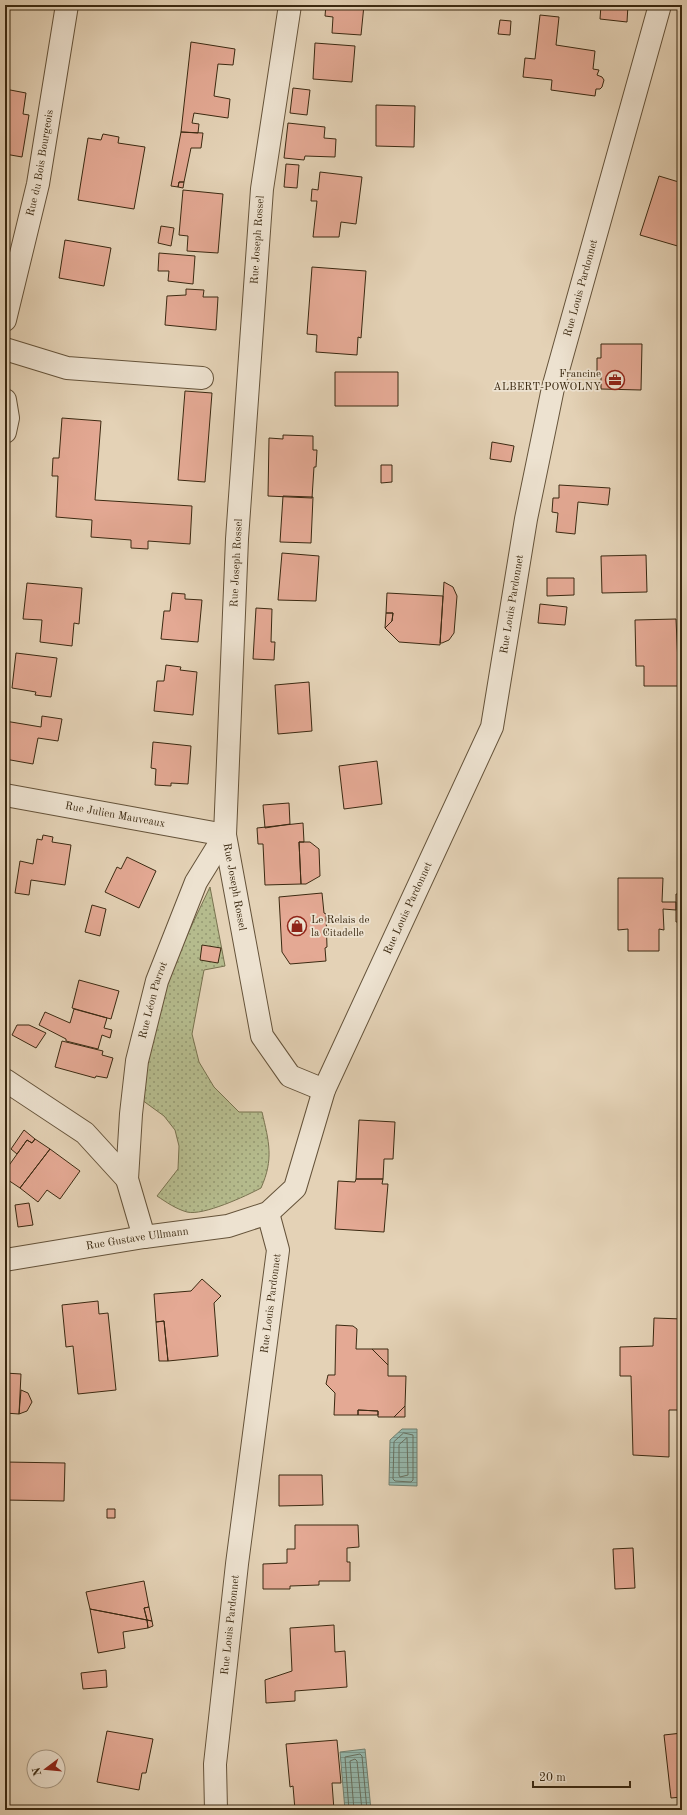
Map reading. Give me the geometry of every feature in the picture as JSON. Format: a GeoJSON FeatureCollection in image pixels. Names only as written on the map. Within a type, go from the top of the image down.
{"type":"FeatureCollection","features":[{"type":"Feature","properties":{"kind":"street","name":"Rue du Bois Bourgeois"},"geometry":{"type":"LineString","coordinates":[[5,320],[38,184],[67,5]]}},
{"type":"Feature","properties":{"kind":"street","name":"Rue Joseph Rossel"},"geometry":{"type":"LineString","coordinates":[[290,5],[262,189],[237,539],[225,835],[262,1036],[290,1076],[324,1090]]}},
{"type":"Feature","properties":{"kind":"street","name":"Rue Louis Pardonnet"},"geometry":{"type":"LineString","coordinates":[[216,1810],[215,1764],[238,1564],[278,1250],[268,1213],[295,1188],[324,1090],[492,727],[526,519],[553,388],[660,5]]}},
{"type":"Feature","properties":{"kind":"street"},"geometry":{"type":"LineString","coordinates":[[5,349],[66,368],[202,378]]}},
{"type":"Feature","properties":{"kind":"street"},"geometry":{"type":"LineString","coordinates":[[5,400],[8,418],[5,432]]}},
{"type":"Feature","properties":{"kind":"street","name":"Rue Julien Mauveaux"},"geometry":{"type":"LineString","coordinates":[[5,795],[225,835]]}},
{"type":"Feature","properties":{"kind":"street","name":"Rue Léon Parrot"},"geometry":{"type":"LineString","coordinates":[[144,1238],[126,1179],[137,1061],[157,981],[196,882],[225,835]]}},
{"type":"Feature","properties":{"kind":"street","name":"Rue Léon Parrot"},"geometry":{"type":"LineString","coordinates":[[5,1080],[85,1133],[126,1179]]}},
{"type":"Feature","properties":{"kind":"street","name":"Rue Gustave Ullmann"},"geometry":{"type":"LineString","coordinates":[[5,1260],[228,1226],[268,1213]]}},
{"type":"Feature","properties":{"kind":"green space"},"geometry":{"type":"Polygon","coordinates":[[[210,887],[225,966],[204,970],[192,1034],[199,1062],[214,1087],[239,1112],[262,1112],[267,1132],[269,1159],[268,1168],[261,1188],[245,1196],[213,1208],[203,1211],[187,1212],[171,1205],[157,1196],[178,1169],[179,1146],[175,1130],[164,1116],[142,1100],[145,1066],[157,1010],[175,963],[210,887]]]}},
{"type":"Feature","properties":{"kind":"water"},"geometry":{"type":"Polygon","coordinates":[[[402,1429],[417,1429],[417,1486],[389,1485],[390,1440],[402,1429]]]}},
{"type":"Feature","properties":{"kind":"water"},"geometry":{"type":"Polygon","coordinates":[[[365,1749],[371,1810],[345,1810],[340,1752],[365,1749]]]}},
{"type":"Feature","properties":{"kind":"building"},"geometry":{"type":"Polygon","coordinates":[[[326,5],[364,5],[361,35],[332,33],[333,17],[325,16],[326,5]]]}},
{"type":"Feature","properties":{"kind":"building"},"geometry":{"type":"Polygon","coordinates":[[[601,5],[628,5],[627,22],[600,19],[601,5]]]}},
{"type":"Feature","properties":{"kind":"building"},"geometry":{"type":"Polygon","coordinates":[[[540,15],[559,17],[556,45],[595,51],[593,69],[599,70],[597,75],[602,77],[604,80],[602,87],[600,89],[596,89],[595,96],[551,90],[552,80],[523,77],[525,58],[535,59],[540,15]]]}},
{"type":"Feature","properties":{"kind":"building"},"geometry":{"type":"Polygon","coordinates":[[[500,20],[511,21],[510,35],[498,34],[500,20]]]}},
{"type":"Feature","properties":{"kind":"building"},"geometry":{"type":"Polygon","coordinates":[[[191,42],[235,49],[233,65],[218,64],[214,96],[230,99],[228,118],[194,113],[192,123],[199,124],[198,133],[181,132],[191,42]]]}},
{"type":"Feature","properties":{"kind":"building"},"geometry":{"type":"Polygon","coordinates":[[[315,43],[355,46],[352,82],[313,79],[315,43]]]}},
{"type":"Feature","properties":{"kind":"building"},"geometry":{"type":"Polygon","coordinates":[[[293,88],[310,90],[307,115],[290,113],[293,88]]]}},
{"type":"Feature","properties":{"kind":"building"},"geometry":{"type":"Polygon","coordinates":[[[5,89],[26,93],[23,114],[29,115],[22,157],[5,154],[5,89]]]}},
{"type":"Feature","properties":{"kind":"building"},"geometry":{"type":"Polygon","coordinates":[[[376,105],[415,106],[414,147],[376,146],[376,105]]]}},
{"type":"Feature","properties":{"kind":"building"},"geometry":{"type":"Polygon","coordinates":[[[288,123],[325,127],[324,138],[336,139],[335,157],[305,156],[304,160],[284,158],[288,123]]]}},
{"type":"Feature","properties":{"kind":"building"},"geometry":{"type":"Polygon","coordinates":[[[181,132],[203,133],[201,148],[191,148],[184,182],[179,182],[178,187],[171,186],[181,132]]]}},
{"type":"Feature","properties":{"kind":"building"},"geometry":{"type":"Polygon","coordinates":[[[103,134],[119,137],[118,143],[145,147],[134,209],[78,200],[88,138],[101,140],[103,134]]]}},
{"type":"Feature","properties":{"kind":"building"},"geometry":{"type":"Polygon","coordinates":[[[286,164],[299,165],[297,188],[284,187],[286,164]]]}},
{"type":"Feature","properties":{"kind":"building"},"geometry":{"type":"Polygon","coordinates":[[[320,172],[362,177],[356,224],[341,222],[339,237],[313,237],[317,201],[311,201],[312,189],[318,190],[320,172]]]}},
{"type":"Feature","properties":{"kind":"building"},"geometry":{"type":"Polygon","coordinates":[[[659,176],[682,183],[681,247],[640,235],[659,176]]]}},
{"type":"Feature","properties":{"kind":"building"},"geometry":{"type":"Polygon","coordinates":[[[179,182],[184,182],[183,188],[178,187],[179,182]]]}},
{"type":"Feature","properties":{"kind":"building"},"geometry":{"type":"Polygon","coordinates":[[[183,190],[223,194],[218,253],[187,251],[188,236],[179,235],[183,190]]]}},
{"type":"Feature","properties":{"kind":"building"},"geometry":{"type":"Polygon","coordinates":[[[161,226],[174,228],[171,246],[158,243],[161,226]]]}},
{"type":"Feature","properties":{"kind":"building"},"geometry":{"type":"Polygon","coordinates":[[[65,240],[111,248],[104,286],[59,278],[65,240]]]}},
{"type":"Feature","properties":{"kind":"building"},"geometry":{"type":"Polygon","coordinates":[[[159,253],[195,256],[193,284],[168,281],[169,271],[158,271],[159,253]]]}},
{"type":"Feature","properties":{"kind":"building"},"geometry":{"type":"Polygon","coordinates":[[[312,267],[366,271],[361,338],[358,337],[357,355],[316,352],[317,335],[307,334],[312,267]]]}},
{"type":"Feature","properties":{"kind":"building"},"geometry":{"type":"Polygon","coordinates":[[[186,289],[204,290],[203,297],[218,297],[216,330],[165,325],[167,296],[186,295],[186,289]]]}},
{"type":"Feature","properties":{"kind":"building"},"geometry":{"type":"Polygon","coordinates":[[[601,344],[642,344],[641,390],[601,389],[601,377],[597,377],[597,358],[601,358],[601,344]]]}},
{"type":"Feature","properties":{"kind":"building"},"geometry":{"type":"Polygon","coordinates":[[[335,372],[398,372],[398,406],[335,406],[335,372]]]}},
{"type":"Feature","properties":{"kind":"building"},"geometry":{"type":"Polygon","coordinates":[[[185,391],[212,393],[205,482],[178,480],[185,391]]]}},
{"type":"Feature","properties":{"kind":"building"},"geometry":{"type":"Polygon","coordinates":[[[62,418],[101,421],[95,500],[192,506],[190,544],[148,541],[148,549],[131,548],[131,540],[91,537],[92,520],[56,517],[58,476],[52,476],[53,458],[59,458],[62,418]]]}},
{"type":"Feature","properties":{"kind":"building"},"geometry":{"type":"Polygon","coordinates":[[[283,435],[313,436],[313,450],[317,450],[316,467],[314,467],[312,498],[268,496],[269,438],[283,439],[283,435]]]}},
{"type":"Feature","properties":{"kind":"building"},"geometry":{"type":"Polygon","coordinates":[[[492,442],[514,446],[511,462],[490,459],[492,442]]]}},
{"type":"Feature","properties":{"kind":"building"},"geometry":{"type":"Polygon","coordinates":[[[381,465],[392,465],[392,482],[381,483],[381,465]]]}},
{"type":"Feature","properties":{"kind":"building"},"geometry":{"type":"Polygon","coordinates":[[[559,485],[610,488],[608,505],[578,502],[575,534],[556,532],[558,513],[552,512],[553,498],[559,498],[559,485]]]}},
{"type":"Feature","properties":{"kind":"building"},"geometry":{"type":"Polygon","coordinates":[[[283,496],[313,497],[311,543],[280,542],[283,496]]]}},
{"type":"Feature","properties":{"kind":"building"},"geometry":{"type":"Polygon","coordinates":[[[282,553],[319,556],[316,601],[278,600],[282,553]]]}},
{"type":"Feature","properties":{"kind":"building"},"geometry":{"type":"Polygon","coordinates":[[[646,555],[647,592],[602,593],[601,556],[646,555]]]}},
{"type":"Feature","properties":{"kind":"building"},"geometry":{"type":"Polygon","coordinates":[[[547,578],[574,578],[574,595],[547,596],[547,578]]]}},
{"type":"Feature","properties":{"kind":"building"},"geometry":{"type":"Polygon","coordinates":[[[444,582],[453,587],[457,596],[454,633],[449,640],[440,643],[444,582]]]}},
{"type":"Feature","properties":{"kind":"building"},"geometry":{"type":"Polygon","coordinates":[[[27,583],[82,588],[79,624],[74,623],[72,646],[40,642],[42,620],[23,619],[27,583]]]}},
{"type":"Feature","properties":{"kind":"building"},"geometry":{"type":"Polygon","coordinates":[[[172,593],[185,594],[185,599],[202,600],[198,642],[161,639],[164,611],[170,611],[172,593]]]}},
{"type":"Feature","properties":{"kind":"building"},"geometry":{"type":"Polygon","coordinates":[[[387,593],[443,596],[440,645],[399,642],[385,628],[392,621],[393,613],[386,613],[387,593]]]}},
{"type":"Feature","properties":{"kind":"building"},"geometry":{"type":"Polygon","coordinates":[[[540,604],[567,607],[565,625],[538,623],[540,604]]]}},
{"type":"Feature","properties":{"kind":"building"},"geometry":{"type":"Polygon","coordinates":[[[256,608],[272,609],[271,642],[275,642],[274,660],[253,659],[256,608]]]}},
{"type":"Feature","properties":{"kind":"building"},"geometry":{"type":"Polygon","coordinates":[[[386,613],[393,613],[392,621],[385,628],[386,613]]]}},
{"type":"Feature","properties":{"kind":"building"},"geometry":{"type":"Polygon","coordinates":[[[676,619],[679,686],[644,686],[644,666],[636,666],[635,620],[676,619]]]}},
{"type":"Feature","properties":{"kind":"building"},"geometry":{"type":"Polygon","coordinates":[[[16,653],[57,658],[51,697],[35,695],[36,692],[12,688],[16,653]]]}},
{"type":"Feature","properties":{"kind":"building"},"geometry":{"type":"Polygon","coordinates":[[[166,665],[181,667],[180,670],[197,672],[193,715],[154,711],[157,681],[164,681],[166,665]]]}},
{"type":"Feature","properties":{"kind":"building"},"geometry":{"type":"Polygon","coordinates":[[[309,682],[312,731],[278,734],[275,685],[309,682]]]}},
{"type":"Feature","properties":{"kind":"building"},"geometry":{"type":"Polygon","coordinates":[[[42,716],[62,719],[58,741],[38,738],[33,764],[5,759],[5,721],[41,727],[42,716]]]}},
{"type":"Feature","properties":{"kind":"building"},"geometry":{"type":"Polygon","coordinates":[[[153,742],[191,746],[188,784],[171,783],[171,786],[155,785],[156,769],[151,768],[153,742]]]}},
{"type":"Feature","properties":{"kind":"building"},"geometry":{"type":"Polygon","coordinates":[[[377,761],[382,804],[344,809],[339,766],[377,761]]]}},
{"type":"Feature","properties":{"kind":"building"},"geometry":{"type":"Polygon","coordinates":[[[289,803],[290,824],[265,828],[263,805],[289,803]]]}},
{"type":"Feature","properties":{"kind":"building"},"geometry":{"type":"Polygon","coordinates":[[[303,823],[304,842],[299,842],[301,884],[265,885],[263,844],[258,844],[257,828],[303,823]]]}},
{"type":"Feature","properties":{"kind":"building"},"geometry":{"type":"Polygon","coordinates":[[[43,835],[53,837],[52,842],[71,845],[65,885],[31,880],[29,895],[15,893],[20,861],[33,864],[37,839],[42,840],[43,835]]]}},
{"type":"Feature","properties":{"kind":"building"},"geometry":{"type":"Polygon","coordinates":[[[299,842],[310,842],[319,849],[320,876],[306,884],[301,884],[299,842]]]}},
{"type":"Feature","properties":{"kind":"building"},"geometry":{"type":"Polygon","coordinates":[[[127,857],[156,871],[139,908],[105,892],[117,867],[121,869],[127,857]]]}},
{"type":"Feature","properties":{"kind":"building"},"geometry":{"type":"Polygon","coordinates":[[[618,878],[663,878],[662,902],[676,902],[676,910],[663,909],[664,930],[659,929],[659,951],[628,951],[628,929],[618,930],[618,878]]]}},
{"type":"Feature","properties":{"kind":"building"},"geometry":{"type":"Polygon","coordinates":[[[322,893],[324,913],[326,914],[326,961],[290,964],[282,952],[279,897],[322,893]]]}},
{"type":"Feature","properties":{"kind":"building"},"geometry":{"type":"Polygon","coordinates":[[[676,894],[682,894],[682,922],[676,922],[676,894]]]}},
{"type":"Feature","properties":{"kind":"building"},"geometry":{"type":"Polygon","coordinates":[[[92,905],[106,909],[100,936],[85,932],[92,905]]]}},
{"type":"Feature","properties":{"kind":"building"},"geometry":{"type":"Polygon","coordinates":[[[202,945],[221,948],[218,963],[200,960],[202,945]]]}},
{"type":"Feature","properties":{"kind":"building"},"geometry":{"type":"Polygon","coordinates":[[[79,980],[119,991],[111,1019],[72,1008],[79,980]]]}},
{"type":"Feature","properties":{"kind":"building"},"geometry":{"type":"Polygon","coordinates":[[[74,1009],[107,1018],[104,1028],[112,1030],[110,1038],[102,1035],[98,1049],[66,1041],[66,1039],[39,1025],[45,1012],[70,1023],[74,1009]]]}},
{"type":"Feature","properties":{"kind":"building"},"geometry":{"type":"Polygon","coordinates":[[[17,1025],[29,1025],[46,1033],[36,1048],[12,1035],[17,1025]]]}},
{"type":"Feature","properties":{"kind":"building"},"geometry":{"type":"Polygon","coordinates":[[[62,1041],[103,1051],[102,1055],[113,1058],[107,1078],[96,1076],[95,1078],[55,1067],[62,1041]]]}},
{"type":"Feature","properties":{"kind":"building"},"geometry":{"type":"Polygon","coordinates":[[[359,1120],[395,1122],[393,1159],[384,1159],[383,1179],[356,1179],[359,1120]]]}},
{"type":"Feature","properties":{"kind":"building"},"geometry":{"type":"Polygon","coordinates":[[[24,1130],[35,1139],[32,1143],[27,1140],[17,1154],[11,1149],[24,1130]]]}},
{"type":"Feature","properties":{"kind":"building"},"geometry":{"type":"Polygon","coordinates":[[[35,1139],[50,1149],[20,1188],[5,1178],[5,1171],[27,1140],[32,1143],[35,1139]]]}},
{"type":"Feature","properties":{"kind":"building"},"geometry":{"type":"Polygon","coordinates":[[[50,1149],[80,1171],[60,1199],[47,1190],[38,1202],[20,1188],[50,1149]]]}},
{"type":"Feature","properties":{"kind":"building"},"geometry":{"type":"Polygon","coordinates":[[[356,1179],[383,1179],[382,1184],[388,1184],[384,1232],[335,1229],[338,1181],[355,1182],[356,1179]]]}},
{"type":"Feature","properties":{"kind":"building"},"geometry":{"type":"Polygon","coordinates":[[[29,1203],[33,1225],[18,1227],[15,1205],[29,1203]]]}},
{"type":"Feature","properties":{"kind":"building"},"geometry":{"type":"Polygon","coordinates":[[[202,1279],[221,1296],[214,1303],[218,1356],[168,1361],[164,1321],[156,1322],[154,1294],[191,1291],[202,1279]]]}},
{"type":"Feature","properties":{"kind":"building"},"geometry":{"type":"Polygon","coordinates":[[[98,1301],[99,1314],[108,1313],[116,1390],[78,1394],[73,1346],[66,1347],[62,1305],[98,1301]]]}},
{"type":"Feature","properties":{"kind":"building"},"geometry":{"type":"Polygon","coordinates":[[[654,1318],[682,1319],[682,1410],[669,1410],[669,1457],[633,1455],[631,1376],[620,1376],[620,1347],[653,1346],[654,1318]]]}},
{"type":"Feature","properties":{"kind":"building"},"geometry":{"type":"Polygon","coordinates":[[[164,1321],[168,1361],[159,1361],[156,1322],[164,1321]]]}},
{"type":"Feature","properties":{"kind":"building"},"geometry":{"type":"Polygon","coordinates":[[[336,1325],[353,1326],[357,1329],[356,1349],[372,1349],[388,1365],[388,1376],[406,1376],[405,1406],[394,1417],[378,1417],[378,1411],[358,1410],[358,1415],[334,1415],[335,1393],[326,1384],[328,1375],[335,1375],[336,1325]]]}},
{"type":"Feature","properties":{"kind":"building"},"geometry":{"type":"Polygon","coordinates":[[[372,1349],[388,1349],[388,1365],[372,1349]]]}},
{"type":"Feature","properties":{"kind":"building"},"geometry":{"type":"Polygon","coordinates":[[[5,1373],[21,1374],[19,1414],[5,1413],[5,1373]]]}},
{"type":"Feature","properties":{"kind":"building"},"geometry":{"type":"Polygon","coordinates":[[[21,1390],[28,1393],[32,1402],[27,1411],[19,1414],[21,1390]]]}},
{"type":"Feature","properties":{"kind":"building"},"geometry":{"type":"Polygon","coordinates":[[[405,1406],[405,1417],[394,1417],[405,1406]]]}},
{"type":"Feature","properties":{"kind":"building"},"geometry":{"type":"Polygon","coordinates":[[[358,1410],[378,1411],[378,1415],[358,1415],[358,1410]]]}},
{"type":"Feature","properties":{"kind":"building"},"geometry":{"type":"Polygon","coordinates":[[[5,1462],[65,1463],[64,1501],[5,1500],[5,1462]]]}},
{"type":"Feature","properties":{"kind":"building"},"geometry":{"type":"Polygon","coordinates":[[[279,1475],[322,1475],[323,1505],[279,1506],[279,1475]]]}},
{"type":"Feature","properties":{"kind":"building"},"geometry":{"type":"Polygon","coordinates":[[[107,1509],[115,1509],[115,1518],[107,1518],[107,1509]]]}},
{"type":"Feature","properties":{"kind":"building"},"geometry":{"type":"Polygon","coordinates":[[[295,1525],[358,1525],[359,1547],[347,1548],[347,1562],[350,1562],[350,1581],[319,1581],[319,1585],[290,1586],[290,1589],[263,1589],[263,1564],[287,1563],[287,1549],[295,1549],[295,1525]]]}},
{"type":"Feature","properties":{"kind":"building"},"geometry":{"type":"Polygon","coordinates":[[[633,1548],[635,1588],[615,1589],[613,1549],[633,1548]]]}},
{"type":"Feature","properties":{"kind":"building"},"geometry":{"type":"Polygon","coordinates":[[[144,1581],[149,1607],[144,1608],[147,1620],[90,1609],[86,1592],[144,1581]]]}},
{"type":"Feature","properties":{"kind":"building"},"geometry":{"type":"Polygon","coordinates":[[[149,1607],[152,1621],[147,1620],[144,1608],[149,1607]]]}},
{"type":"Feature","properties":{"kind":"building"},"geometry":{"type":"Polygon","coordinates":[[[90,1609],[147,1620],[148,1628],[123,1632],[125,1648],[98,1653],[90,1609]]]}},
{"type":"Feature","properties":{"kind":"building"},"geometry":{"type":"Polygon","coordinates":[[[147,1620],[152,1621],[153,1626],[148,1628],[147,1620]]]}},
{"type":"Feature","properties":{"kind":"building"},"geometry":{"type":"Polygon","coordinates":[[[334,1625],[335,1652],[345,1651],[347,1687],[295,1691],[295,1701],[266,1703],[265,1680],[292,1671],[290,1628],[334,1625]]]}},
{"type":"Feature","properties":{"kind":"building"},"geometry":{"type":"Polygon","coordinates":[[[106,1670],[107,1687],[83,1689],[81,1673],[106,1670]]]}},
{"type":"Feature","properties":{"kind":"building"},"geometry":{"type":"Polygon","coordinates":[[[107,1731],[153,1739],[146,1773],[142,1773],[139,1790],[97,1782],[107,1731]]]}},
{"type":"Feature","properties":{"kind":"building"},"geometry":{"type":"Polygon","coordinates":[[[682,1733],[682,1797],[671,1798],[664,1735],[682,1733]]]}},
{"type":"Feature","properties":{"kind":"building"},"geometry":{"type":"Polygon","coordinates":[[[337,1740],[341,1783],[332,1783],[334,1810],[295,1810],[293,1786],[290,1787],[286,1744],[337,1740]]]}},
{"type":"Feature","properties":{"kind":"place","name":"Francine ALBERT-POWOLNY"},"geometry":{"type":"Point","coordinates":[615,380]}},
{"type":"Feature","properties":{"kind":"place","name":"Le Relais de la Citadelle"},"geometry":{"type":"Point","coordinates":[297,926]}}]}
